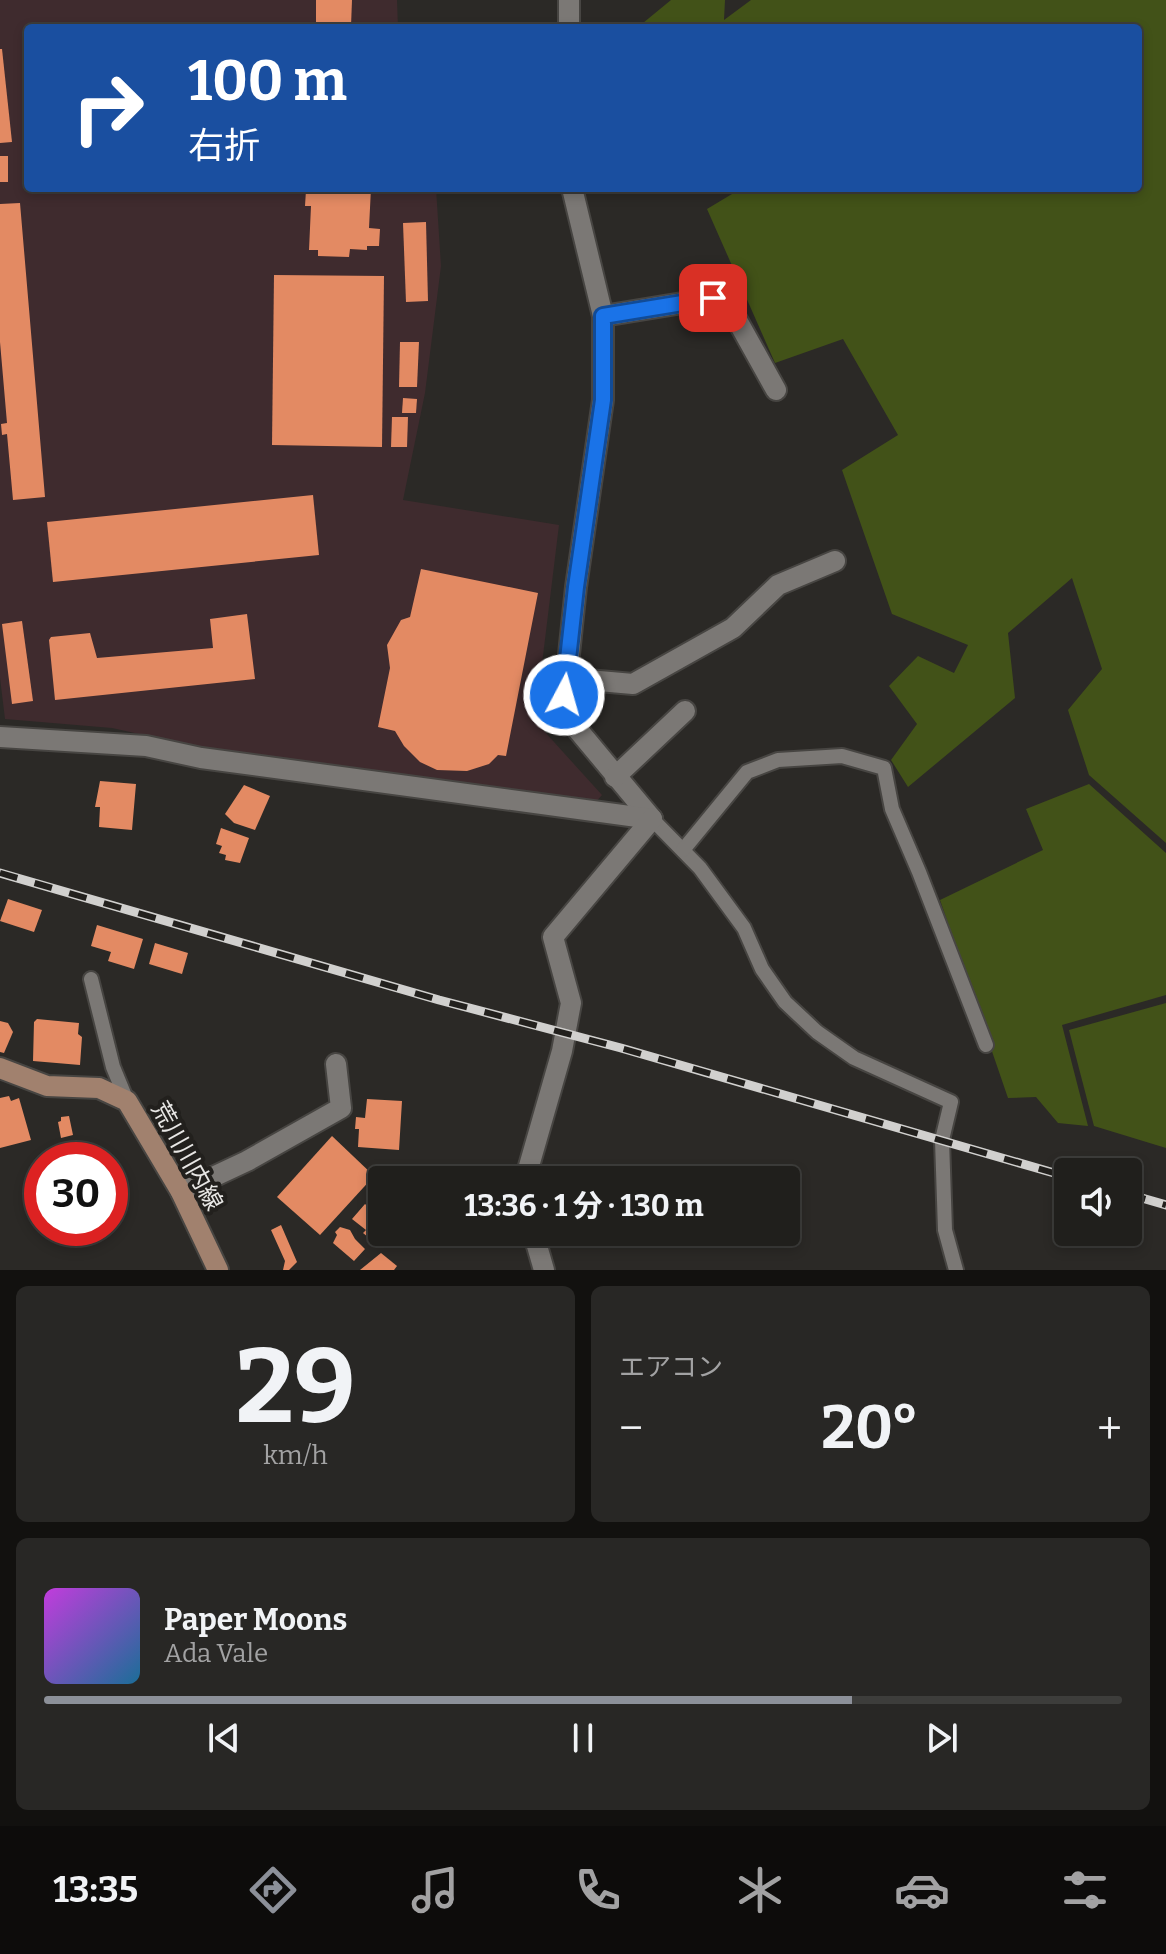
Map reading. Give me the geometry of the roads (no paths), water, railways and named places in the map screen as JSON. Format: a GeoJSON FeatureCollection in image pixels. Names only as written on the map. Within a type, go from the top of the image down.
{"type":"FeatureCollection","features":[{"type":"Feature","properties":{"kind":"main road","name":"荒川川内線"},"geometry":{"type":"LineString","coordinates":[[0,1068],[47,1086],[99,1088],[127,1101],[181,1192],[218,1270]]}},
{"type":"Feature","properties":{"kind":"street"},"geometry":{"type":"LineString","coordinates":[[569,0],[569,24]]}},
{"type":"Feature","properties":{"kind":"street"},"geometry":{"type":"LineString","coordinates":[[573,192],[603,316],[603,400],[563,712],[652,819]]}},
{"type":"Feature","properties":{"kind":"street"},"geometry":{"type":"LineString","coordinates":[[603,316],[713,298],[727,302],[776,390]]}},
{"type":"Feature","properties":{"kind":"street"},"geometry":{"type":"LineString","coordinates":[[565,678],[633,684],[733,628],[778,585],[835,561]]}},
{"type":"Feature","properties":{"kind":"street"},"geometry":{"type":"LineString","coordinates":[[615,777],[685,711]]}},
{"type":"Feature","properties":{"kind":"street"},"geometry":{"type":"LineString","coordinates":[[0,737],[146,746],[201,758],[652,819]]}},
{"type":"Feature","properties":{"kind":"street"},"geometry":{"type":"LineString","coordinates":[[529,1166],[562,1051],[571,1003],[553,937],[652,819]]}},
{"type":"Feature","properties":{"kind":"street"},"geometry":{"type":"LineString","coordinates":[[181,1192],[247,1161],[341,1108],[336,1064]]}},
{"type":"Feature","properties":{"kind":"street"},"geometry":{"type":"LineString","coordinates":[[537,1246],[544,1270]]}},
{"type":"Feature","properties":{"kind":"lane"},"geometry":{"type":"LineString","coordinates":[[683,850],[747,772],[778,760],[842,756],[884,768],[892,809],[986,1045]]}},
{"type":"Feature","properties":{"kind":"lane"},"geometry":{"type":"LineString","coordinates":[[652,819],[700,868],[744,928],[762,969],[785,1002],[817,1032],[854,1058],[951,1102],[942,1140],[945,1230],[956,1270]]}},
{"type":"Feature","properties":{"kind":"lane"},"geometry":{"type":"LineString","coordinates":[[91,979],[113,1067],[127,1101]]}},
{"type":"Feature","properties":{"kind":"railway"},"geometry":{"type":"LineString","coordinates":[[0,873],[1054,1173]]}},
{"type":"Feature","properties":{"kind":"railway"},"geometry":{"type":"LineString","coordinates":[[1142,1198],[1166,1205]]}}]}
